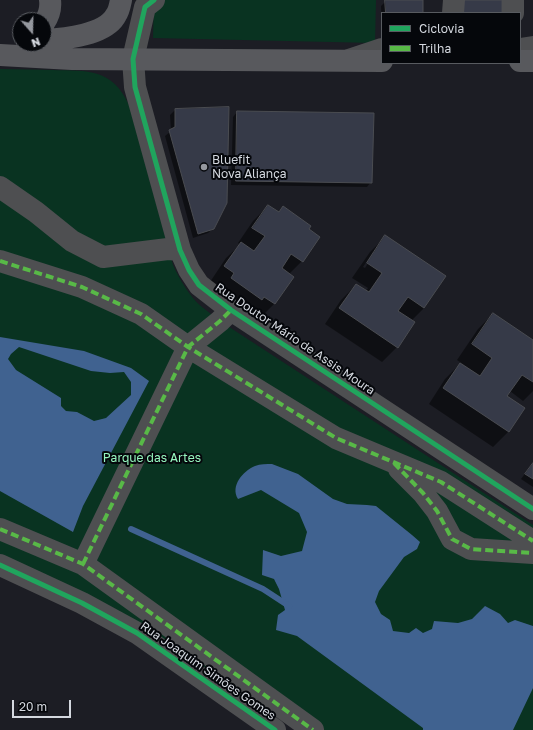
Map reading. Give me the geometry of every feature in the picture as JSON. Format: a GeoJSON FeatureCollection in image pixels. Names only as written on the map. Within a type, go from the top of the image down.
{"type":"FeatureCollection","features":[{"type":"Feature","properties":{"kind":"main road"},"geometry":{"type":"LineString","coordinates":[[50,0],[51,8],[50,12]]}},
{"type":"Feature","properties":{"kind":"main road"},"geometry":{"type":"LineString","coordinates":[[52,39],[82,35],[106,26],[116,16],[121,0]]}},
{"type":"Feature","properties":{"kind":"main road"},"geometry":{"type":"LineString","coordinates":[[0,44],[12,42]]}},
{"type":"Feature","properties":{"kind":"main road"},"geometry":{"type":"LineString","coordinates":[[0,55],[72,59],[381,61]]}},
{"type":"Feature","properties":{"kind":"main road"},"geometry":{"type":"LineString","coordinates":[[521,61],[533,61]]}},
{"type":"Feature","properties":{"kind":"street","name":"Rua Doutor Mário de Assis Moura"},"geometry":{"type":"LineString","coordinates":[[154,0],[145,7],[133,59],[135,88],[180,250],[189,270],[199,285],[231,310],[533,509]]}},
{"type":"Feature","properties":{"kind":"street"},"geometry":{"type":"LineString","coordinates":[[453,12],[454,0]]}},
{"type":"Feature","properties":{"kind":"street"},"geometry":{"type":"LineString","coordinates":[[513,0],[513,12]]}},
{"type":"Feature","properties":{"kind":"street"},"geometry":{"type":"LineString","coordinates":[[521,49],[533,47]]}},
{"type":"Feature","properties":{"kind":"street"},"geometry":{"type":"LineString","coordinates":[[346,61],[381,49]]}},
{"type":"Feature","properties":{"kind":"street"},"geometry":{"type":"LineString","coordinates":[[0,188],[36,212],[72,241],[103,258],[168,249],[180,250]]}},
{"type":"Feature","properties":{"kind":"street"},"geometry":{"type":"LineString","coordinates":[[0,261],[82,287],[141,314],[188,347],[336,438],[441,482],[533,542]]}},
{"type":"Feature","properties":{"kind":"street"},"geometry":{"type":"LineString","coordinates":[[83,564],[188,347],[231,310]]}},
{"type":"Feature","properties":{"kind":"street"},"geometry":{"type":"LineString","coordinates":[[392,461],[423,493],[437,511],[452,539],[471,549],[533,553]]}},
{"type":"Feature","properties":{"kind":"street"},"geometry":{"type":"LineString","coordinates":[[0,529],[83,564],[313,730]]}},
{"type":"Feature","properties":{"kind":"street","name":"Rua Joaquim Simões Gomes"},"geometry":{"type":"LineString","coordinates":[[0,566],[82,603],[137,633],[275,730]]}},
{"type":"Feature","properties":{"kind":"green space"},"geometry":{"type":"Polygon","coordinates":[[[154,0],[376,0],[375,43],[153,38],[154,0]]]}},
{"type":"Feature","properties":{"kind":"green space","name":"Parque das Artes"},"geometry":{"type":"Polygon","coordinates":[[[0,69],[66,70],[88,72],[107,78],[115,84],[129,105],[173,265],[185,288],[197,303],[220,321],[533,525],[533,730],[298,730],[117,610],[0,556],[0,69]]]}},
{"type":"Feature","properties":{"kind":"water"},"geometry":{"type":"Polygon","coordinates":[[[0,337],[84,351],[131,368],[149,381],[83,506],[73,532],[0,491],[0,337]],[[19,347],[8,359],[16,370],[61,398],[61,406],[66,411],[77,412],[94,421],[106,418],[131,395],[131,382],[124,372],[110,373],[91,371],[19,347]]]}},
{"type":"Feature","properties":{"kind":"water"},"geometry":{"type":"Polygon","coordinates":[[[272,464],[298,474],[333,499],[347,504],[376,506],[420,542],[417,549],[404,557],[379,591],[375,602],[381,614],[390,620],[393,631],[409,633],[416,628],[423,633],[432,629],[434,621],[458,623],[472,619],[485,606],[500,614],[508,623],[515,620],[533,626],[533,688],[513,730],[423,730],[423,728],[297,636],[276,630],[278,615],[285,610],[279,589],[274,579],[262,575],[263,550],[281,556],[302,551],[307,532],[299,513],[261,490],[238,499],[236,494],[237,484],[246,471],[255,466],[272,464]]]}},
{"type":"Feature","properties":{"kind":"building"},"geometry":{"type":"Polygon","coordinates":[[[385,0],[423,0],[423,12],[386,12],[385,0]]]}},
{"type":"Feature","properties":{"kind":"building"},"geometry":{"type":"Polygon","coordinates":[[[456,0],[502,0],[502,12],[456,12],[456,0]]]}},
{"type":"Feature","properties":{"kind":"building","name":"Bluefit Nova Aliança"},"geometry":{"type":"Polygon","coordinates":[[[229,107],[227,203],[214,229],[198,234],[169,130],[175,127],[175,109],[229,107]]]}},
{"type":"Feature","properties":{"kind":"building"},"geometry":{"type":"Polygon","coordinates":[[[237,111],[374,113],[372,183],[236,181],[237,111]]]}},
{"type":"Feature","properties":{"kind":"building"},"geometry":{"type":"Polygon","coordinates":[[[268,205],[279,212],[283,206],[311,226],[309,229],[320,237],[303,262],[291,254],[282,268],[294,277],[275,304],[264,297],[262,300],[231,278],[234,273],[224,266],[241,242],[254,251],[265,236],[252,228],[268,205]]]}},
{"type":"Feature","properties":{"kind":"building"},"geometry":{"type":"Polygon","coordinates":[[[385,235],[446,276],[424,308],[408,297],[398,311],[415,322],[398,348],[339,308],[356,284],[369,292],[382,273],[367,263],[385,235]]]}},
{"type":"Feature","properties":{"kind":"building"},"geometry":{"type":"Polygon","coordinates":[[[493,313],[533,340],[533,382],[522,375],[507,396],[525,408],[509,432],[443,388],[460,363],[480,376],[492,358],[472,344],[493,313]]]}},
{"type":"Feature","properties":{"kind":"building"},"geometry":{"type":"Polygon","coordinates":[[[533,463],[533,479],[525,474],[533,463]]]}},
{"type":"Feature","properties":{"kind":"waterway"},"geometry":{"type":"LineString","coordinates":[[131,529],[263,589],[289,606]]}},
{"type":"Feature","properties":{"kind":"marked path"},"geometry":{"type":"LineString","coordinates":[[0,261],[82,287],[141,314],[188,347],[336,438],[441,482],[533,541]]}},
{"type":"Feature","properties":{"kind":"marked path"},"geometry":{"type":"LineString","coordinates":[[83,564],[188,347],[231,310]]}},
{"type":"Feature","properties":{"kind":"marked path"},"geometry":{"type":"LineString","coordinates":[[394,463],[423,493],[437,511],[452,539],[471,549],[533,553]]}},
{"type":"Feature","properties":{"kind":"marked path"},"geometry":{"type":"LineString","coordinates":[[0,529],[83,564],[313,730]]}},
{"type":"Feature","properties":{"kind":"cycle path"},"geometry":{"type":"LineString","coordinates":[[154,0],[145,7],[133,59],[135,87],[180,250],[189,270],[199,285],[231,310],[533,509]]}},
{"type":"Feature","properties":{"kind":"cycle path"},"geometry":{"type":"LineString","coordinates":[[0,565],[82,603],[137,633],[275,730]]}},
{"type":"Feature","properties":{"kind":"place","name":"Bluefit Nova Aliança"},"geometry":{"type":"Point","coordinates":[204,167]}}]}
